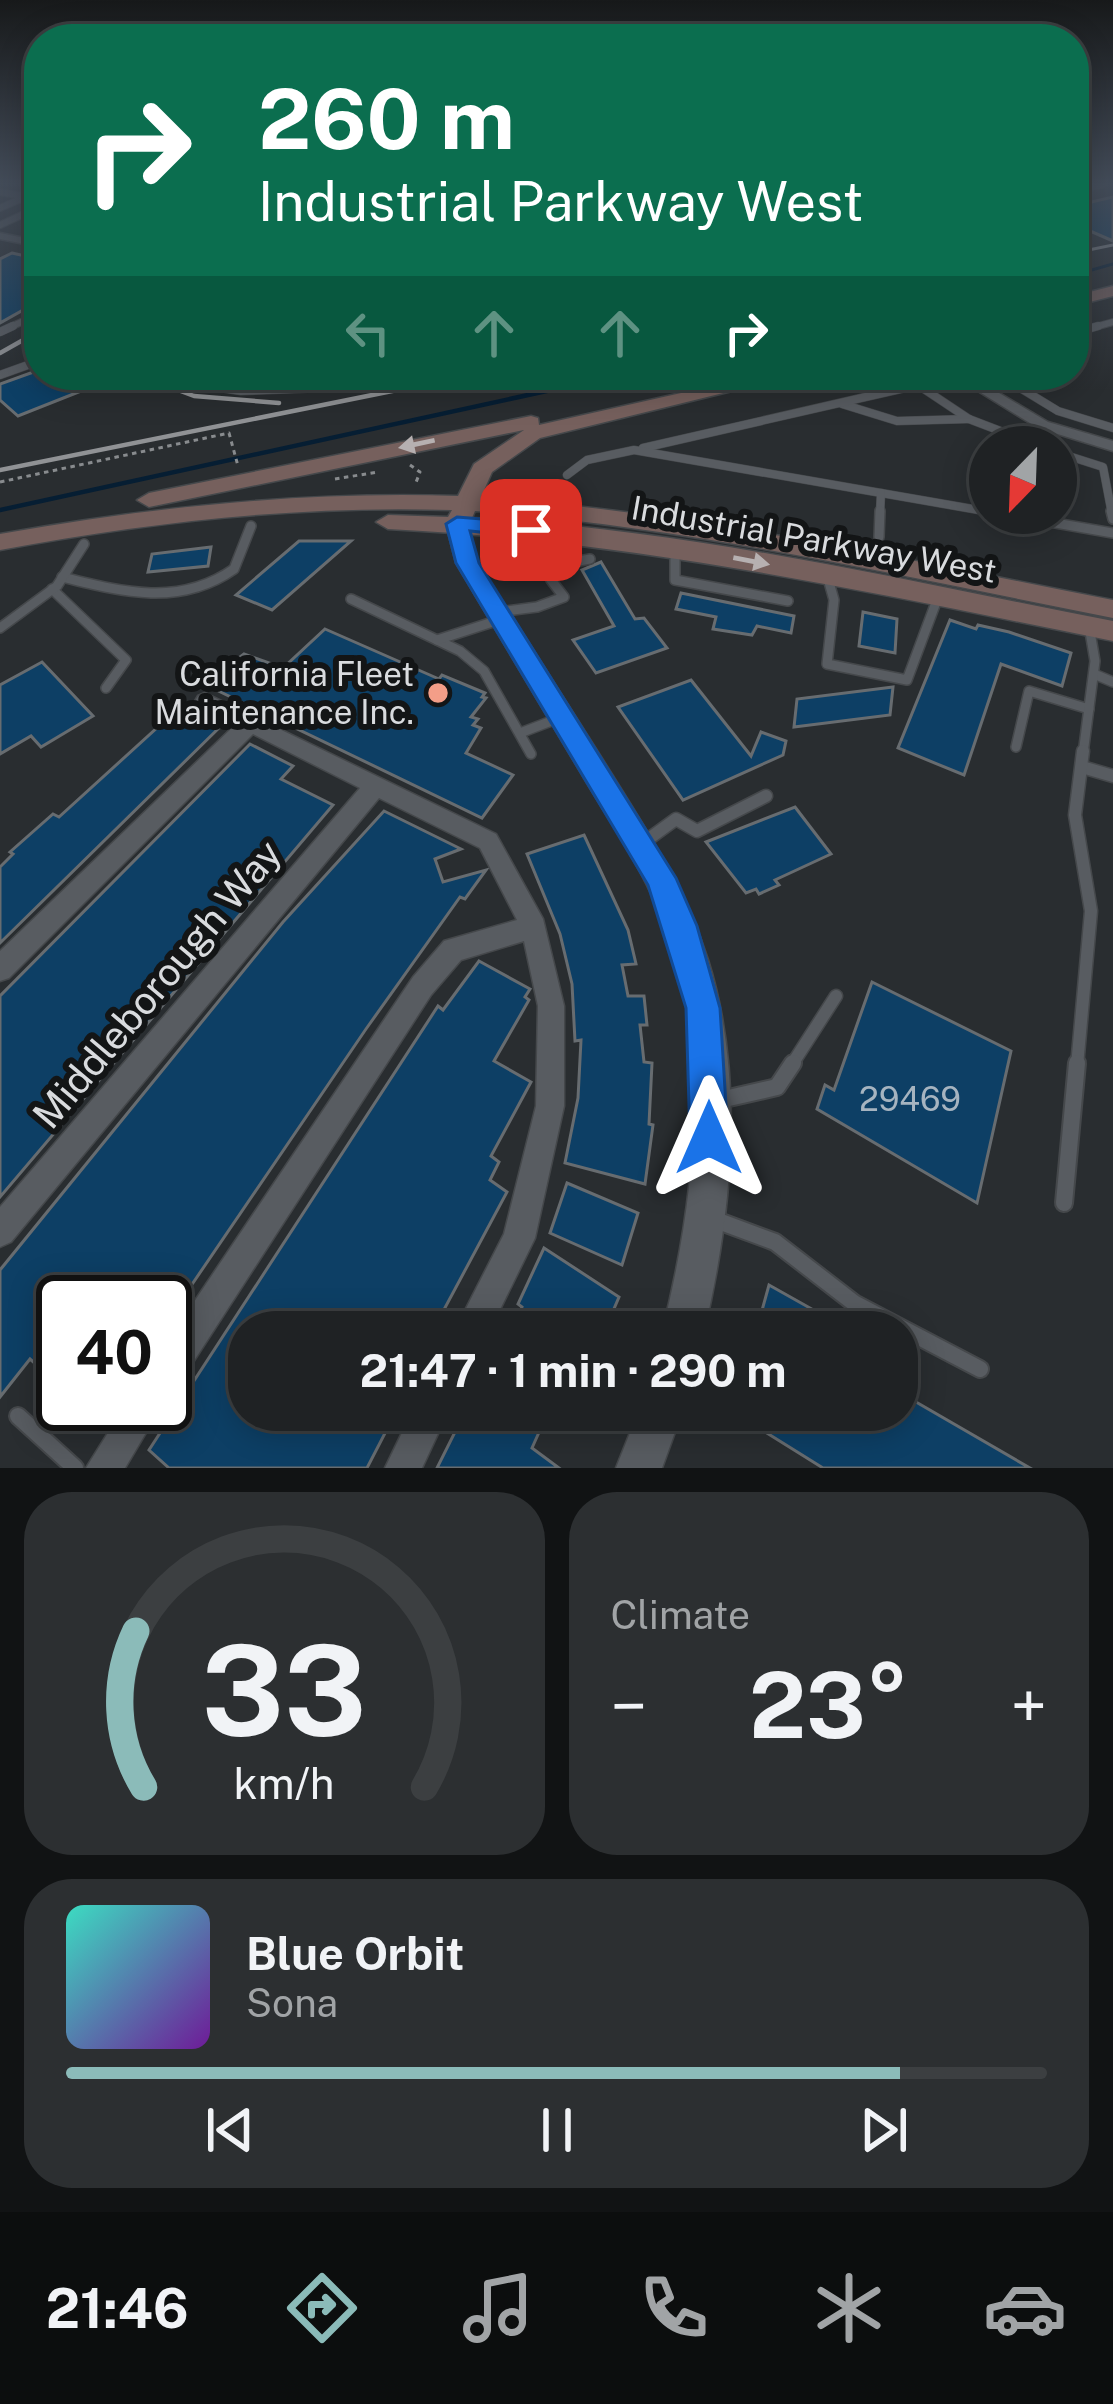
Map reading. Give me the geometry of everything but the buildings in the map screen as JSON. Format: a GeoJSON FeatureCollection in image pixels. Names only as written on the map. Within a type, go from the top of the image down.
{"type":"FeatureCollection","features":[{"type":"Feature","properties":{"kind":"main road"},"geometry":{"type":"LineString","coordinates":[[0,531],[671,390]]}},
{"type":"Feature","properties":{"kind":"main road"},"geometry":{"type":"LineString","coordinates":[[457,509],[482,469],[533,434],[722,390]]}},
{"type":"Feature","properties":{"kind":"main road"},"geometry":{"type":"LineString","coordinates":[[457,509],[464,464],[479,449],[531,422]]}},
{"type":"Feature","properties":{"kind":"main road","name":"Industrial Parkway West"},"geometry":{"type":"LineString","coordinates":[[0,542],[152,516],[457,509],[662,524],[938,597],[1101,628]]}},
{"type":"Feature","properties":{"kind":"main road","name":"Industrial Parkway West"},"geometry":{"type":"LineString","coordinates":[[0,557],[251,526],[457,509],[675,548],[830,565],[1113,609]]}},
{"type":"Feature","properties":{"kind":"street"},"geometry":{"type":"LineString","coordinates":[[985,390],[1043,424],[1113,446]]}},
{"type":"Feature","properties":{"kind":"street"},"geometry":{"type":"LineString","coordinates":[[457,509],[467,563],[640,845],[680,926],[703,1008],[711,1102],[704,1216],[687,1311]]}},
{"type":"Feature","properties":{"kind":"street"},"geometry":{"type":"LineString","coordinates":[[206,701],[488,842],[534,927],[551,1006],[550,1106],[519,1238],[482,1311]]}},
{"type":"Feature","properties":{"kind":"street"},"geometry":{"type":"LineString","coordinates":[[0,969],[250,724]]}},
{"type":"Feature","properties":{"kind":"street","name":"Middleborough Way"},"geometry":{"type":"LineString","coordinates":[[0,1231],[374,788]]}},
{"type":"Feature","properties":{"kind":"street"},"geometry":{"type":"LineString","coordinates":[[192,1335],[422,986],[453,950],[534,927]]}},
{"type":"Feature","properties":{"kind":"street"},"geometry":{"type":"LineString","coordinates":[[104,1468],[128,1431]]}},
{"type":"Feature","properties":{"kind":"street"},"geometry":{"type":"LineString","coordinates":[[403,1468],[422,1431]]}},
{"type":"Feature","properties":{"kind":"street"},"geometry":{"type":"LineString","coordinates":[[639,1468],[653,1431]]}},
{"type":"Feature","properties":{"kind":"lane"},"geometry":{"type":"LineString","coordinates":[[260,390],[303,390]]}},
{"type":"Feature","properties":{"kind":"lane"},"geometry":{"type":"LineString","coordinates":[[567,475],[587,460],[896,390]]}},
{"type":"Feature","properties":{"kind":"lane"},"geometry":{"type":"LineString","coordinates":[[926,390],[987,426]]}},
{"type":"Feature","properties":{"kind":"lane"},"geometry":{"type":"LineString","coordinates":[[1024,390],[1058,411],[1113,428]]}},
{"type":"Feature","properties":{"kind":"lane"},"geometry":{"type":"LineString","coordinates":[[838,403],[896,421],[969,419]]}},
{"type":"Feature","properties":{"kind":"lane"},"geometry":{"type":"LineString","coordinates":[[634,450],[969,508]]}},
{"type":"Feature","properties":{"kind":"lane"},"geometry":{"type":"LineString","coordinates":[[1077,459],[1102,467],[1113,519]]}},
{"type":"Feature","properties":{"kind":"lane"},"geometry":{"type":"LineString","coordinates":[[879,537],[880,493]]}},
{"type":"Feature","properties":{"kind":"lane"},"geometry":{"type":"LineString","coordinates":[[62,578],[152,596],[187,592],[232,570],[242,557],[251,526]]}},
{"type":"Feature","properties":{"kind":"lane"},"geometry":{"type":"LineString","coordinates":[[1077,527],[1113,533]]}},
{"type":"Feature","properties":{"kind":"lane"},"geometry":{"type":"LineString","coordinates":[[0,628],[52,590],[85,544]]}},
{"type":"Feature","properties":{"kind":"lane"},"geometry":{"type":"LineString","coordinates":[[675,548],[676,580],[788,601]]}},
{"type":"Feature","properties":{"kind":"lane"},"geometry":{"type":"LineString","coordinates":[[437,640],[564,597],[550,580],[568,563],[590,559]]}},
{"type":"Feature","properties":{"kind":"lane"},"geometry":{"type":"LineString","coordinates":[[830,565],[834,599],[827,664],[907,680],[938,597]]}},
{"type":"Feature","properties":{"kind":"lane"},"geometry":{"type":"LineString","coordinates":[[52,590],[126,660],[106,688]]}},
{"type":"Feature","properties":{"kind":"lane"},"geometry":{"type":"LineString","coordinates":[[351,599],[437,640],[484,670],[531,754]]}},
{"type":"Feature","properties":{"kind":"lane"},"geometry":{"type":"LineString","coordinates":[[1064,1203],[1091,910],[1075,815],[1101,628]]}},
{"type":"Feature","properties":{"kind":"lane"},"geometry":{"type":"LineString","coordinates":[[1094,674],[1113,682]]}},
{"type":"Feature","properties":{"kind":"lane"},"geometry":{"type":"LineString","coordinates":[[1016,747],[1029,691],[1089,709]]}},
{"type":"Feature","properties":{"kind":"lane"},"geometry":{"type":"LineString","coordinates":[[520,733],[562,717]]}},
{"type":"Feature","properties":{"kind":"lane"},"geometry":{"type":"LineString","coordinates":[[1082,767],[1113,776]]}},
{"type":"Feature","properties":{"kind":"lane"},"geometry":{"type":"LineString","coordinates":[[640,845],[676,819],[697,831],[766,796]]}},
{"type":"Feature","properties":{"kind":"lane"},"geometry":{"type":"LineString","coordinates":[[711,1102],[777,1087],[836,996]]}},
{"type":"Feature","properties":{"kind":"lane"},"geometry":{"type":"LineString","coordinates":[[704,1216],[775,1242],[854,1303],[980,1369]]}},
{"type":"Feature","properties":{"kind":"lane"},"geometry":{"type":"LineString","coordinates":[[18,1416],[75,1468]]}},
{"type":"Feature","properties":{"kind":"path"},"geometry":{"type":"LineString","coordinates":[[0,482],[229,433],[240,474]]}},
{"type":"Feature","properties":{"kind":"waterway"},"geometry":{"type":"LineString","coordinates":[[1089,271],[1113,264]]}},
{"type":"Feature","properties":{"kind":"waterway"},"geometry":{"type":"LineString","coordinates":[[0,510],[551,390]]}},
{"type":"Feature","properties":{"kind":"railway"},"geometry":{"type":"LineString","coordinates":[[0,353],[24,339]]}},
{"type":"Feature","properties":{"kind":"railway"},"geometry":{"type":"LineString","coordinates":[[178,390],[194,396],[279,403]]}},
{"type":"Feature","properties":{"kind":"railway"},"geometry":{"type":"LineString","coordinates":[[0,470],[397,390]]}},
{"type":"Feature","properties":{"kind":"place","name":"California Fleet Maintenance Inc."},"geometry":{"type":"Point","coordinates":[438,693]}},
{"type":"Feature","properties":{"kind":"route"},"geometry":{"type":"LineString","coordinates":[[531,530],[457,524],[467,563],[660,878],[680,926],[703,1008],[711,1102],[709,1138]]}}]}
